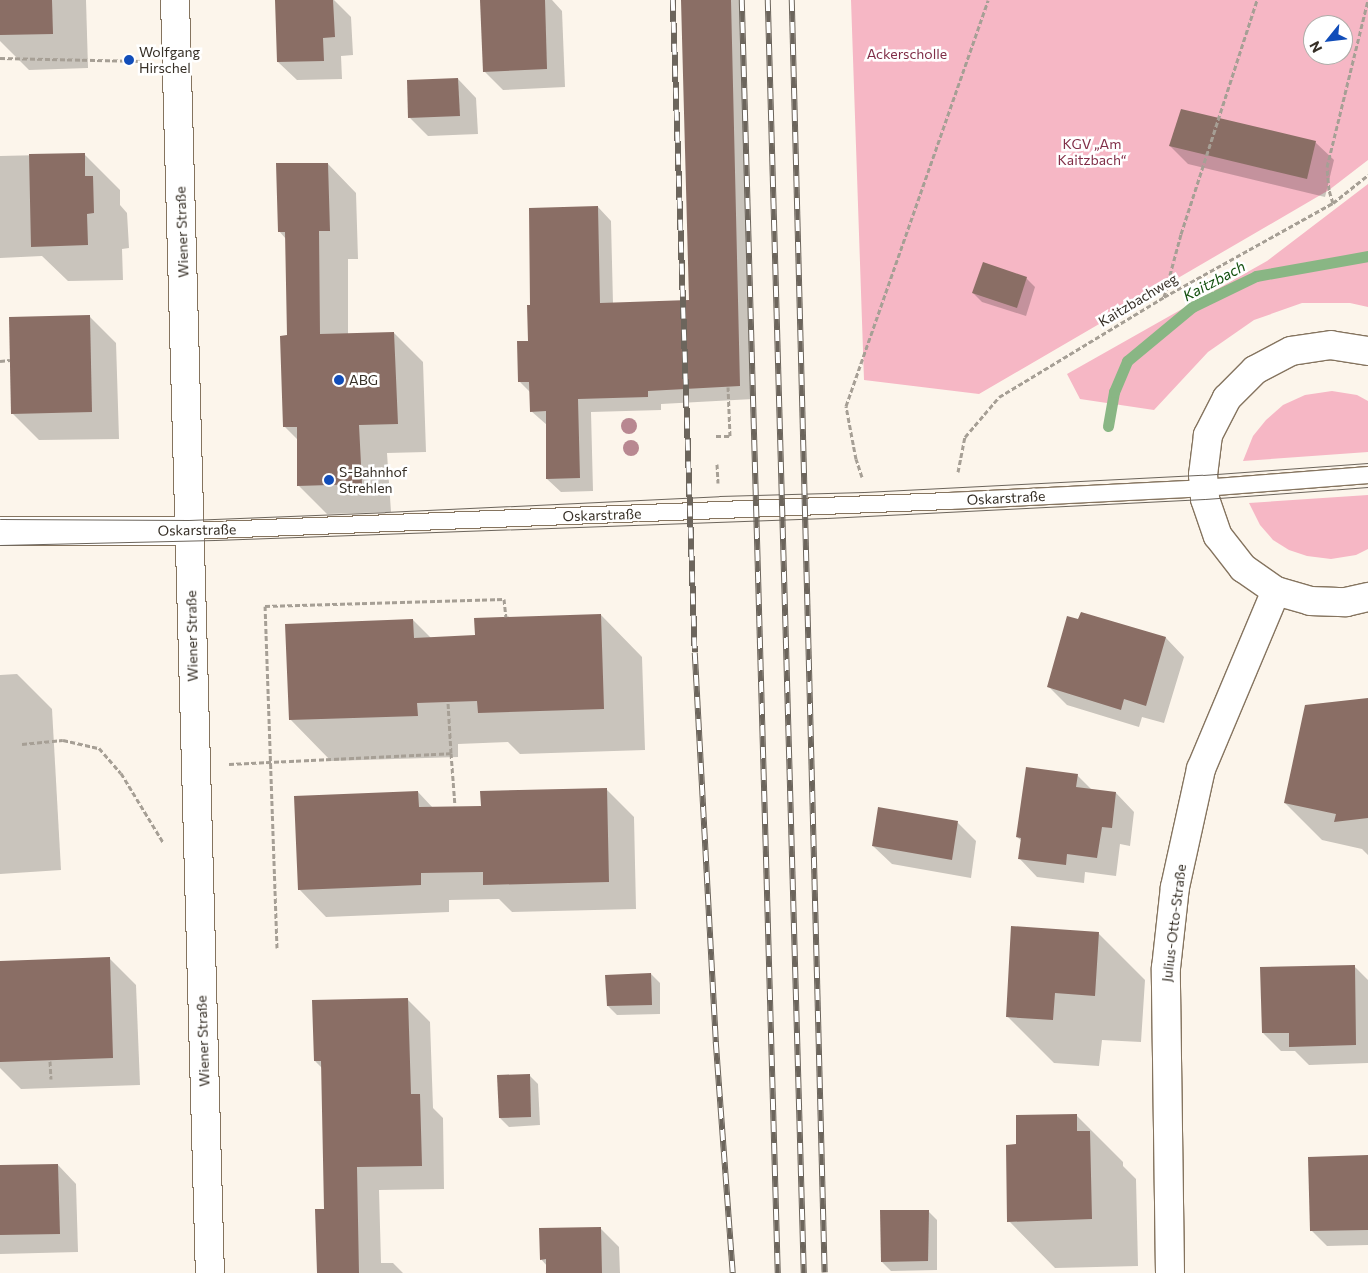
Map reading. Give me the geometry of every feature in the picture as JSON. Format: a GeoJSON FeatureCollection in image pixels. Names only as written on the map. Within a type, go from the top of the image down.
{"type":"FeatureCollection","features":[{"type":"Feature","properties":{"kind":"street","name":"Wiener Straße"},"geometry":{"type":"LineString","coordinates":[[175,0],[210,1273]]}},
{"type":"Feature","properties":{"kind":"street"},"geometry":{"type":"LineString","coordinates":[[1368,351],[1331,345],[1292,351],[1255,370],[1227,398],[1208,434],[1202,475],[1205,498],[1218,536],[1243,568],[1276,590],[1310,601],[1346,602],[1368,597]]}},
{"type":"Feature","properties":{"kind":"street","name":"Oskarstraße"},"geometry":{"type":"LineString","coordinates":[[0,531],[189,530]]}},
{"type":"Feature","properties":{"kind":"street","name":"Julius-Otto-Straße"},"geometry":{"type":"LineString","coordinates":[[1170,1273],[1166,968],[1175,887],[1201,770],[1276,590]]}},
{"type":"Feature","properties":{"kind":"lane","name":"Oskarstraße"},"geometry":{"type":"LineString","coordinates":[[189,530],[941,502],[1203,488],[1368,475]]}},
{"type":"Feature","properties":{"kind":"path"},"geometry":{"type":"LineString","coordinates":[[864,482],[856,459],[846,406],[988,0]]}},
{"type":"Feature","properties":{"kind":"path"},"geometry":{"type":"LineString","coordinates":[[1164,297],[1181,234],[1258,0]]}},
{"type":"Feature","properties":{"kind":"path"},"geometry":{"type":"LineString","coordinates":[[1333,203],[1329,190],[1327,167],[1368,0]]}},
{"type":"Feature","properties":{"kind":"path"},"geometry":{"type":"LineString","coordinates":[[0,58],[177,62]]}},
{"type":"Feature","properties":{"kind":"path","name":"Kaitzbachweg"},"geometry":{"type":"LineString","coordinates":[[957,476],[965,437],[999,397],[1164,297],[1333,203],[1368,175]]}},
{"type":"Feature","properties":{"kind":"path"},"geometry":{"type":"LineString","coordinates":[[0,361],[10,360]]}},
{"type":"Feature","properties":{"kind":"path"},"geometry":{"type":"LineString","coordinates":[[716,436],[730,436],[728,387]]}},
{"type":"Feature","properties":{"kind":"path"},"geometry":{"type":"LineString","coordinates":[[277,948],[272,762],[265,606],[504,599],[506,617]]}},
{"type":"Feature","properties":{"kind":"path"},"geometry":{"type":"LineString","coordinates":[[448,702],[455,806]]}},
{"type":"Feature","properties":{"kind":"path"},"geometry":{"type":"LineString","coordinates":[[22,744],[63,740],[100,748],[121,773],[167,849]]}},
{"type":"Feature","properties":{"kind":"path"},"geometry":{"type":"LineString","coordinates":[[196,766],[451,753]]}},
{"type":"Feature","properties":{"kind":"path"},"geometry":{"type":"LineString","coordinates":[[50,1061],[51,1079]]}},
{"type":"Feature","properties":{"kind":"green space","name":"KGV „Am Kaitzbach“"},"geometry":{"type":"Polygon","coordinates":[[[851,0],[1368,0],[1368,160],[1329,190],[979,394],[864,380],[851,0]]]}},
{"type":"Feature","properties":{"kind":"green space"},"geometry":{"type":"Polygon","coordinates":[[[1368,184],[1368,307],[1350,303],[1302,303],[1254,320],[1208,352],[1154,410],[1080,399],[1067,374],[1267,261],[1368,184]]]}},
{"type":"Feature","properties":{"kind":"green space"},"geometry":{"type":"Polygon","coordinates":[[[1332,391],[1357,395],[1368,401],[1368,452],[1243,461],[1253,436],[1266,420],[1283,405],[1305,395],[1332,391]]]}},
{"type":"Feature","properties":{"kind":"green space"},"geometry":{"type":"Polygon","coordinates":[[[1368,495],[1368,549],[1356,555],[1331,559],[1307,556],[1289,550],[1273,540],[1260,525],[1249,503],[1368,495]]]}},
{"type":"Feature","properties":{"kind":"building"},"geometry":{"type":"Polygon","coordinates":[[[0,0],[52,0],[53,34],[0,35],[0,0]]]}},
{"type":"Feature","properties":{"kind":"building"},"geometry":{"type":"Polygon","coordinates":[[[275,0],[333,0],[335,37],[323,38],[324,61],[277,62],[275,0]]]}},
{"type":"Feature","properties":{"kind":"building"},"geometry":{"type":"Polygon","coordinates":[[[480,0],[545,0],[547,69],[483,72],[480,0]]]}},
{"type":"Feature","properties":{"kind":"building"},"geometry":{"type":"Polygon","coordinates":[[[681,0],[731,0],[740,386],[648,391],[648,397],[578,399],[580,478],[546,479],[546,411],[530,412],[529,382],[518,382],[517,341],[528,341],[527,305],[530,305],[529,208],[598,206],[600,303],[689,300],[681,0]]]}},
{"type":"Feature","properties":{"kind":"building"},"geometry":{"type":"Polygon","coordinates":[[[458,78],[460,116],[408,118],[407,80],[458,78]]]}},
{"type":"Feature","properties":{"kind":"building"},"geometry":{"type":"Polygon","coordinates":[[[1181,109],[1316,141],[1307,179],[1169,146],[1181,109]]]}},
{"type":"Feature","properties":{"kind":"building"},"geometry":{"type":"Polygon","coordinates":[[[85,153],[85,176],[93,176],[94,213],[87,214],[88,245],[31,247],[29,154],[85,153]]]}},
{"type":"Feature","properties":{"kind":"building"},"geometry":{"type":"Polygon","coordinates":[[[276,163],[328,163],[330,231],[319,231],[320,334],[394,332],[398,424],[359,425],[362,484],[297,486],[297,427],[283,427],[280,336],[287,335],[285,232],[278,232],[276,163]]]}},
{"type":"Feature","properties":{"kind":"building"},"geometry":{"type":"Polygon","coordinates":[[[983,262],[1027,277],[1017,308],[972,293],[983,262]]]}},
{"type":"Feature","properties":{"kind":"building"},"geometry":{"type":"Polygon","coordinates":[[[90,315],[92,412],[11,414],[9,317],[90,315]]]}},
{"type":"Feature","properties":{"kind":"building"},"geometry":{"type":"Polygon","coordinates":[[[1081,612],[1166,637],[1146,706],[1124,699],[1121,710],[1047,687],[1067,616],[1078,619],[1081,612]]]}},
{"type":"Feature","properties":{"kind":"building"},"geometry":{"type":"Polygon","coordinates":[[[601,614],[604,709],[478,713],[477,701],[417,703],[418,716],[289,720],[285,624],[413,619],[414,638],[475,635],[474,618],[601,614]]]}},
{"type":"Feature","properties":{"kind":"building"},"geometry":{"type":"Polygon","coordinates":[[[1368,698],[1368,818],[1334,822],[1336,814],[1284,803],[1305,705],[1368,698]]]}},
{"type":"Feature","properties":{"kind":"building"},"geometry":{"type":"Polygon","coordinates":[[[1026,767],[1078,774],[1076,787],[1116,792],[1112,828],[1102,827],[1097,858],[1067,854],[1066,865],[1018,859],[1021,838],[1016,837],[1026,767]]]}},
{"type":"Feature","properties":{"kind":"building"},"geometry":{"type":"Polygon","coordinates":[[[607,788],[609,882],[483,885],[483,872],[421,873],[421,885],[298,890],[294,796],[418,791],[419,807],[481,806],[480,791],[607,788]]]}},
{"type":"Feature","properties":{"kind":"building"},"geometry":{"type":"Polygon","coordinates":[[[878,807],[958,821],[952,860],[872,846],[878,807]]]}},
{"type":"Feature","properties":{"kind":"building"},"geometry":{"type":"Polygon","coordinates":[[[1011,926],[1099,932],[1095,996],[1055,993],[1053,1020],[1006,1017],[1011,926]]]}},
{"type":"Feature","properties":{"kind":"building"},"geometry":{"type":"Polygon","coordinates":[[[110,957],[113,1058],[0,1062],[0,961],[110,957]]]}},
{"type":"Feature","properties":{"kind":"building"},"geometry":{"type":"Polygon","coordinates":[[[1355,965],[1356,1045],[1289,1047],[1289,1033],[1262,1033],[1260,967],[1355,965]]]}},
{"type":"Feature","properties":{"kind":"building"},"geometry":{"type":"Polygon","coordinates":[[[651,973],[652,1005],[607,1006],[605,975],[651,973]]]}},
{"type":"Feature","properties":{"kind":"building"},"geometry":{"type":"Polygon","coordinates":[[[408,998],[411,1094],[420,1094],[422,1166],[357,1167],[359,1273],[317,1273],[315,1209],[324,1209],[321,1061],[314,1061],[312,1000],[408,998]]]}},
{"type":"Feature","properties":{"kind":"building"},"geometry":{"type":"Polygon","coordinates":[[[530,1074],[531,1117],[499,1118],[497,1075],[530,1074]]]}},
{"type":"Feature","properties":{"kind":"building"},"geometry":{"type":"Polygon","coordinates":[[[1077,1114],[1077,1131],[1090,1131],[1092,1219],[1007,1222],[1006,1145],[1016,1144],[1016,1115],[1077,1114]]]}},
{"type":"Feature","properties":{"kind":"building"},"geometry":{"type":"Polygon","coordinates":[[[1368,1155],[1368,1230],[1310,1231],[1308,1157],[1368,1155]]]}},
{"type":"Feature","properties":{"kind":"building"},"geometry":{"type":"Polygon","coordinates":[[[58,1164],[60,1234],[0,1235],[0,1165],[58,1164]]]}},
{"type":"Feature","properties":{"kind":"building"},"geometry":{"type":"Polygon","coordinates":[[[880,1210],[929,1210],[928,1261],[881,1262],[880,1210]]]}},
{"type":"Feature","properties":{"kind":"building"},"geometry":{"type":"Polygon","coordinates":[[[601,1227],[602,1273],[546,1273],[546,1259],[540,1260],[539,1228],[601,1227]]]}},
{"type":"Feature","properties":{"kind":"waterway","name":"Kaitzbach"},"geometry":{"type":"LineString","coordinates":[[1108,426],[1114,392],[1127,361],[1192,307],[1256,276],[1368,256]]}},
{"type":"Feature","properties":{"kind":"tram line"},"geometry":{"type":"LineString","coordinates":[[0,519],[189,520],[385,512],[719,496],[864,492],[1203,475],[1368,463]]}},
{"type":"Feature","properties":{"kind":"tram line"},"geometry":{"type":"LineString","coordinates":[[0,545],[215,540],[827,518],[1205,499],[1368,487]]}},
{"type":"Feature","properties":{"kind":"railway"},"geometry":{"type":"LineString","coordinates":[[673,0],[695,653],[716,1042],[733,1273]]}},
{"type":"Feature","properties":{"kind":"railway"},"geometry":{"type":"LineString","coordinates":[[742,0],[778,1273]]}},
{"type":"Feature","properties":{"kind":"railway"},"geometry":{"type":"LineString","coordinates":[[768,0],[804,1273]]}},
{"type":"Feature","properties":{"kind":"railway"},"geometry":{"type":"LineString","coordinates":[[792,0],[825,1273]]}},
{"type":"Feature","properties":{"kind":"place","name":"Wolfgang Hirschel"},"geometry":{"type":"Point","coordinates":[129,60]}},
{"type":"Feature","properties":{"kind":"place","name":"ABG"},"geometry":{"type":"Point","coordinates":[339,380]}},
{"type":"Feature","properties":{"kind":"place","name":"S-Bahnhof Strehlen"},"geometry":{"type":"Point","coordinates":[329,480]}},
{"type":"Feature","properties":{"kind":"park label","name":"Ackerscholle"},"geometry":{"type":"Point","coordinates":[907,54]}}]}
